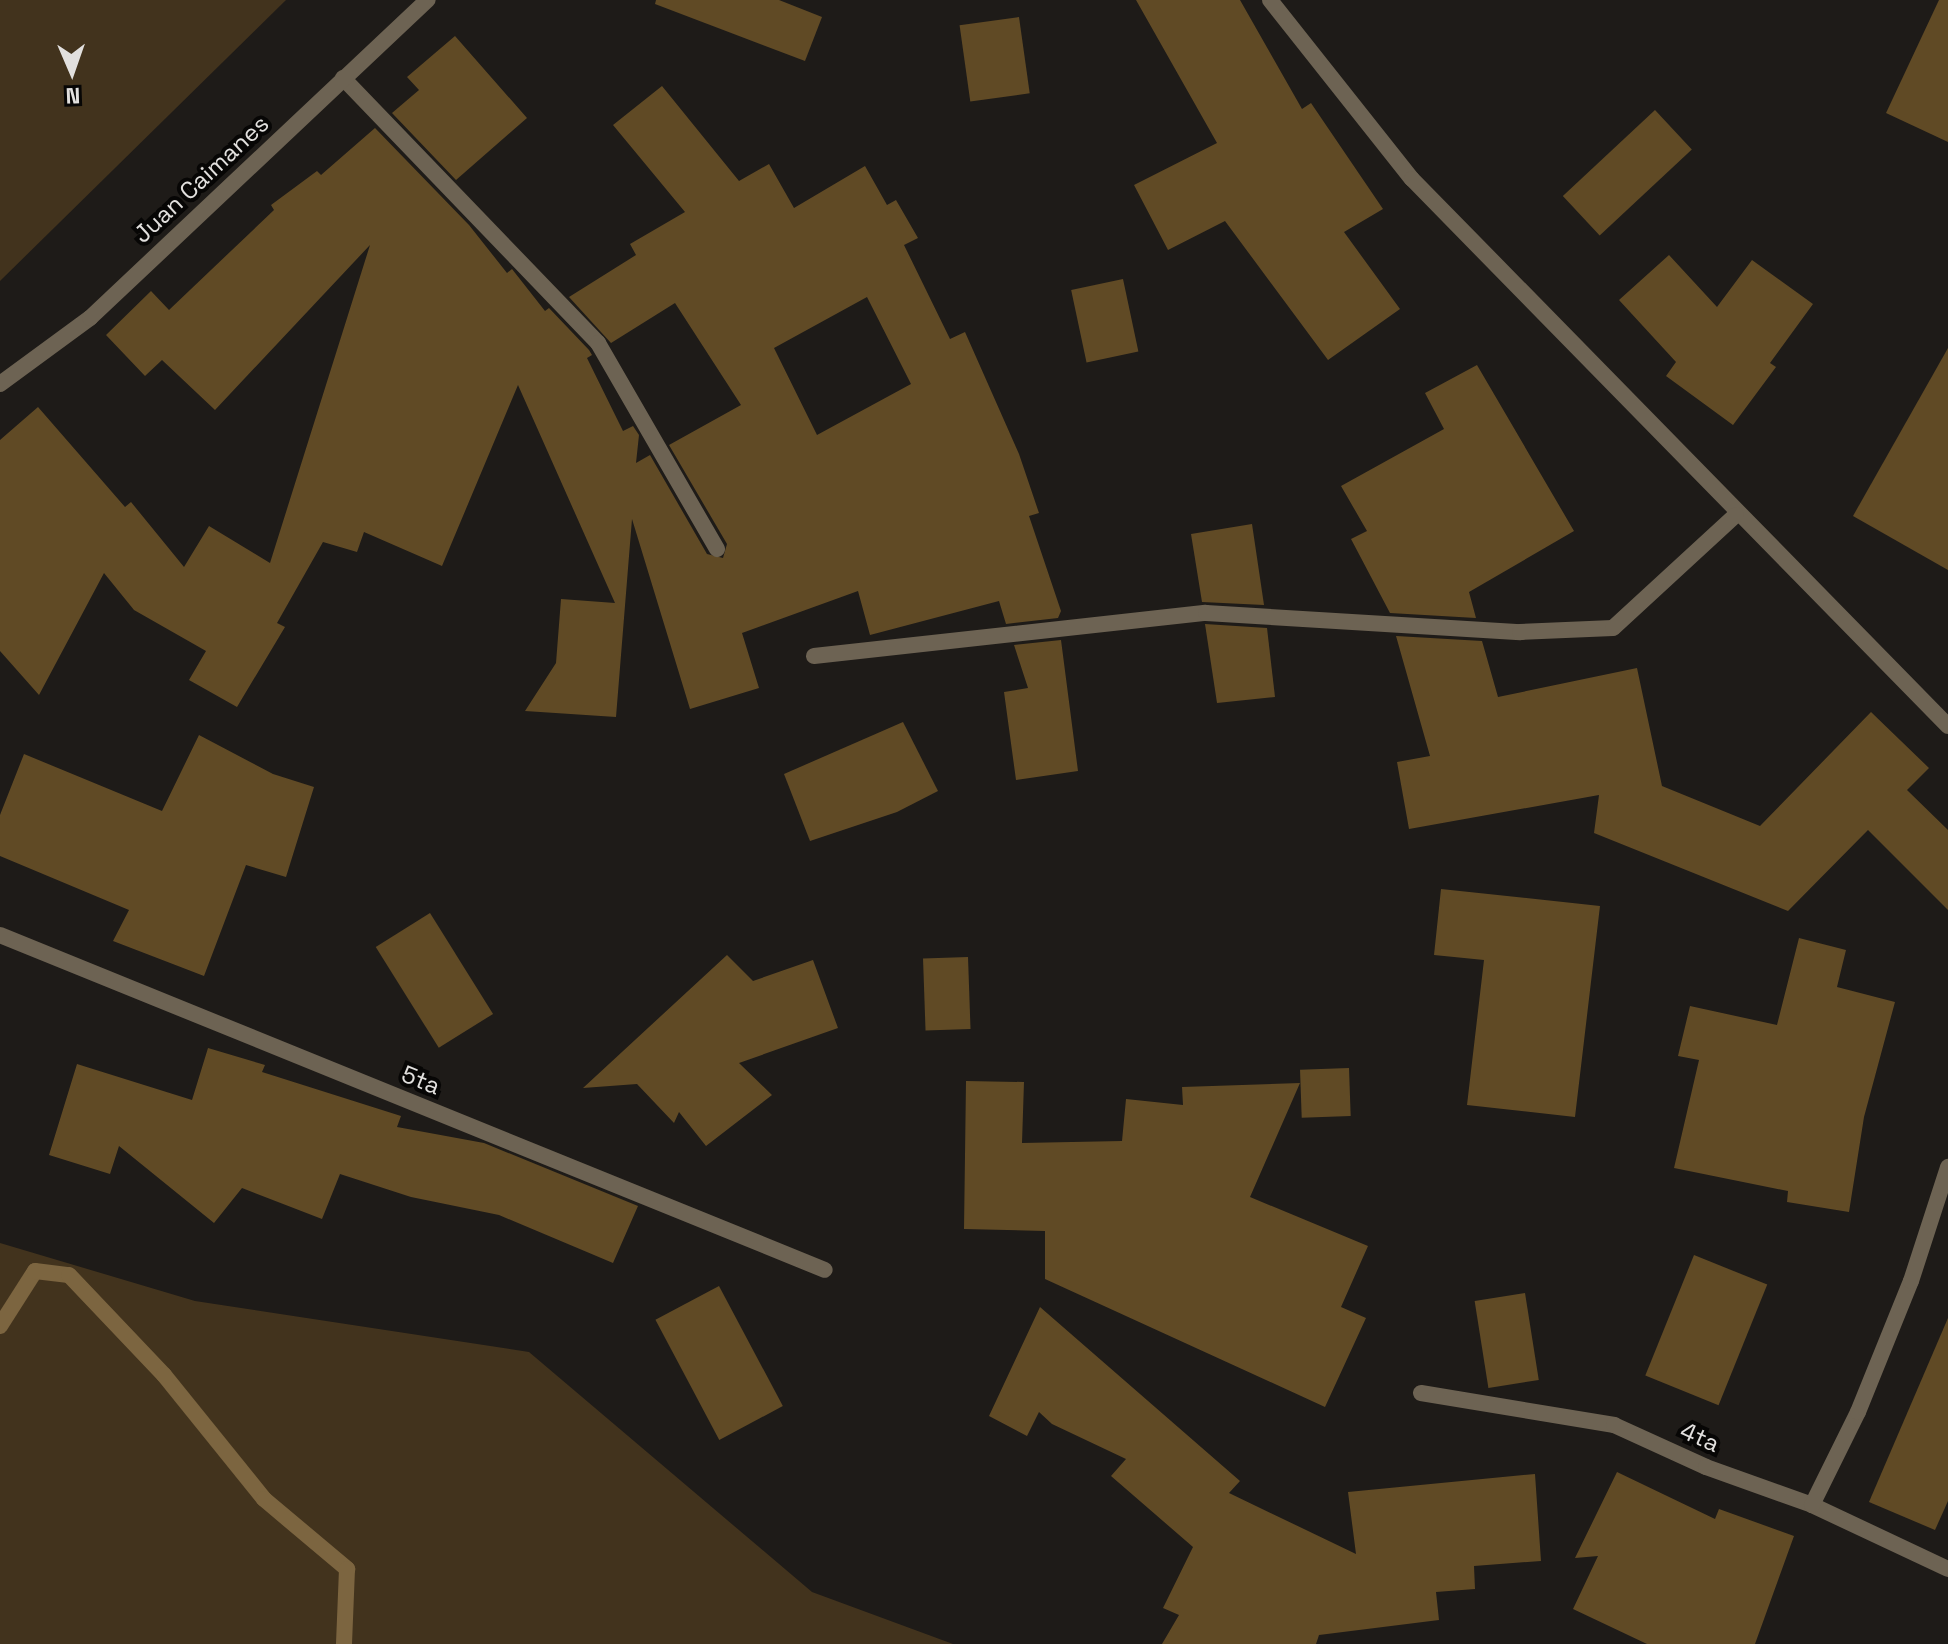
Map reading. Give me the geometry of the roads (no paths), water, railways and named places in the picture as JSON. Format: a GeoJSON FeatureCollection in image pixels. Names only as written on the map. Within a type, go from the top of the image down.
{"type":"FeatureCollection","features":[{"type":"Feature","properties":{"kind":"street","name":"Juan Caimanes"},"geometry":{"type":"LineString","coordinates":[[0,384],[90,318],[428,0]]}},
{"type":"Feature","properties":{"kind":"street"},"geometry":{"type":"LineString","coordinates":[[1270,0],[1412,179],[1736,515],[1948,726]]}},
{"type":"Feature","properties":{"kind":"street"},"geometry":{"type":"LineString","coordinates":[[343,78],[598,343],[717,549]]}},
{"type":"Feature","properties":{"kind":"street"},"geometry":{"type":"LineString","coordinates":[[814,656],[1206,613],[1520,632],[1613,628],[1736,515]]}},
{"type":"Feature","properties":{"kind":"street","name":"5ta"},"geometry":{"type":"LineString","coordinates":[[0,935],[825,1270]]}},
{"type":"Feature","properties":{"kind":"street"},"geometry":{"type":"LineString","coordinates":[[1812,1505],[1858,1412],[1911,1281],[1948,1167]]}},
{"type":"Feature","properties":{"kind":"street","name":"4ta"},"geometry":{"type":"LineString","coordinates":[[1421,1393],[1614,1425],[1706,1467],[1812,1505],[1948,1569]]}},
{"type":"Feature","properties":{"kind":"waterway"},"geometry":{"type":"LineString","coordinates":[[0,1326],[35,1271],[69,1275],[164,1375],[264,1499],[347,1569],[344,1644]]}}]}
